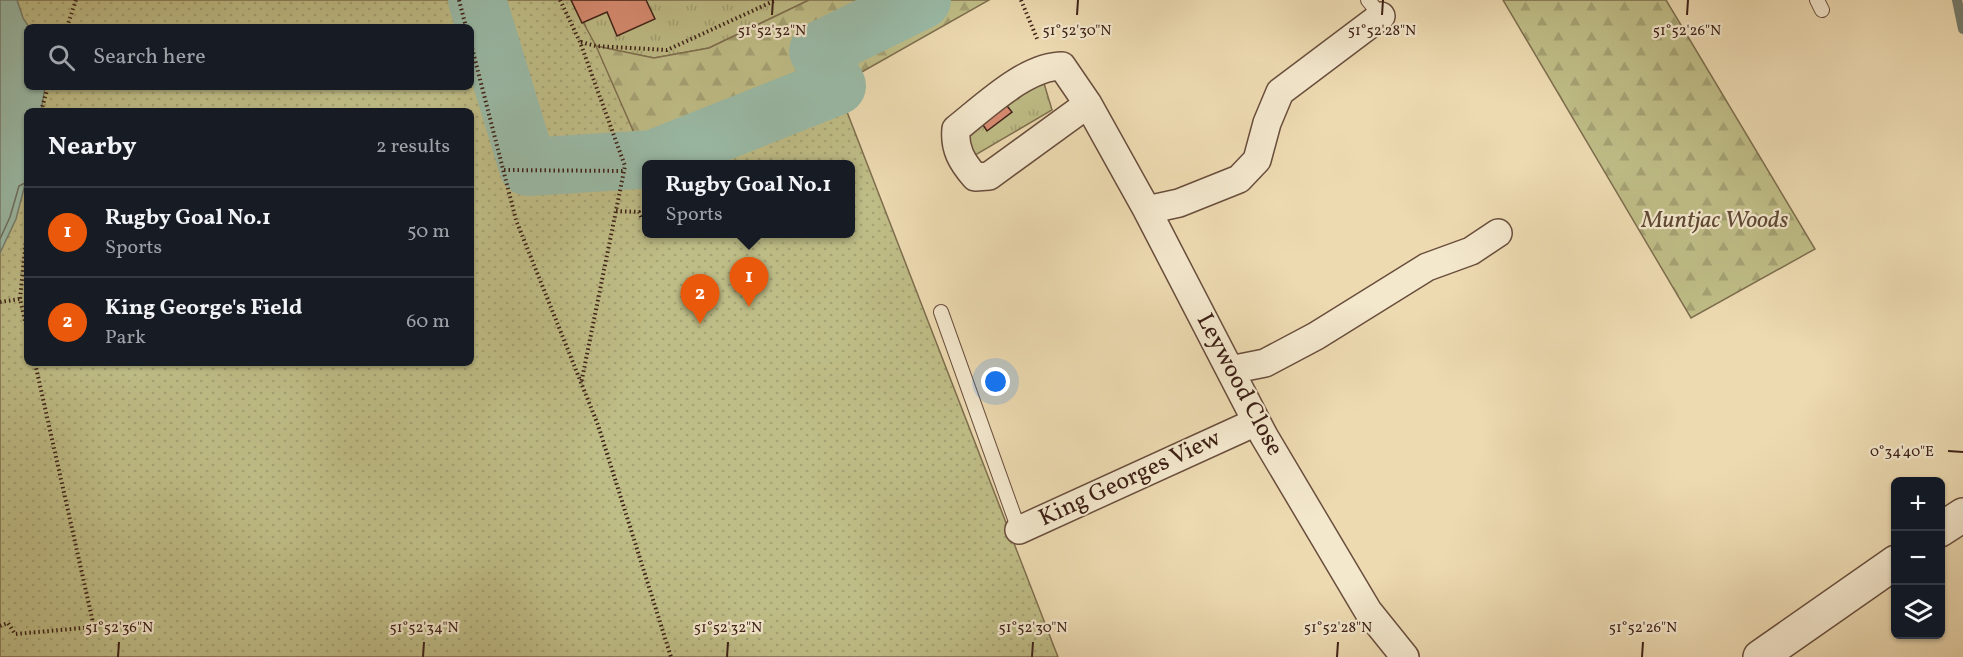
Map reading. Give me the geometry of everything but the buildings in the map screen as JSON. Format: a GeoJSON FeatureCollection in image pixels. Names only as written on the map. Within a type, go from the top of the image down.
{"type":"FeatureCollection","features":[{"type":"Feature","properties":{"kind":"street"},"geometry":{"type":"LineString","coordinates":[[1148,210],[1179,203],[1239,179],[1257,160],[1267,123],[1280,92],[1375,8]]}},
{"type":"Feature","properties":{"kind":"street","name":"Leywood Close"},"geometry":{"type":"LineString","coordinates":[[1048,66],[1062,66],[1088,104],[1148,210],[1256,422],[1368,611],[1405,657]]}},
{"type":"Feature","properties":{"kind":"street"},"geometry":{"type":"LineString","coordinates":[[1048,66],[1028,75],[956,129],[955,142],[962,161],[975,177],[989,176],[1088,104]]}},
{"type":"Feature","properties":{"kind":"street"},"geometry":{"type":"LineString","coordinates":[[1230,370],[1264,363],[1316,336],[1427,267],[1471,251],[1498,232]]}},
{"type":"Feature","properties":{"kind":"street","name":"King Georges View"},"geometry":{"type":"LineString","coordinates":[[1019,530],[1256,422]]}},
{"type":"Feature","properties":{"kind":"street"},"geometry":{"type":"LineString","coordinates":[[1945,527],[1963,514]]}},
{"type":"Feature","properties":{"kind":"street"},"geometry":{"type":"LineString","coordinates":[[1760,657],[1891,565]]}},
{"type":"Feature","properties":{"kind":"lane","name":"King Georges View"},"geometry":{"type":"LineString","coordinates":[[941,312],[1019,530]]}},
{"type":"Feature","properties":{"kind":"path"},"geometry":{"type":"LineString","coordinates":[[68,24],[76,0]]}},
{"type":"Feature","properties":{"kind":"path"},"geometry":{"type":"LineString","coordinates":[[459,0],[465,24]]}},
{"type":"Feature","properties":{"kind":"path"},"geometry":{"type":"LineString","coordinates":[[560,0],[580,42],[625,166],[580,385]]}},
{"type":"Feature","properties":{"kind":"path"},"geometry":{"type":"LineString","coordinates":[[580,42],[596,46],[667,50],[776,0]]}},
{"type":"Feature","properties":{"kind":"path"},"geometry":{"type":"LineString","coordinates":[[1021,0],[1048,66]]}},
{"type":"Feature","properties":{"kind":"path"},"geometry":{"type":"LineString","coordinates":[[474,55],[516,220],[580,385],[598,425],[672,657]]}},
{"type":"Feature","properties":{"kind":"path"},"geometry":{"type":"LineString","coordinates":[[42,108],[47,90]]}},
{"type":"Feature","properties":{"kind":"path"},"geometry":{"type":"LineString","coordinates":[[504,170],[624,171]]}},
{"type":"Feature","properties":{"kind":"path"},"geometry":{"type":"LineString","coordinates":[[616,211],[639,212],[642,219]]}},
{"type":"Feature","properties":{"kind":"path"},"geometry":{"type":"LineString","coordinates":[[24,260],[20,299],[24,316]]}},
{"type":"Feature","properties":{"kind":"path"},"geometry":{"type":"LineString","coordinates":[[0,302],[20,299]]}},
{"type":"Feature","properties":{"kind":"path"},"geometry":{"type":"LineString","coordinates":[[0,626],[8,624],[15,634],[94,627],[35,366]]}},
{"type":"Feature","properties":{"kind":"green space"},"geometry":{"type":"Polygon","coordinates":[[[0,0],[571,0],[596,46],[646,160],[718,139],[837,86],[1058,657],[0,657],[0,0]]]}},
{"type":"Feature","properties":{"kind":"green space"},"geometry":{"type":"Polygon","coordinates":[[[572,0],[586,27],[574,0],[809,0],[709,48],[654,58],[596,47],[594,79],[572,0]]]}},
{"type":"Feature","properties":{"kind":"green space"},"geometry":{"type":"Polygon","coordinates":[[[809,0],[989,0],[837,86],[653,159],[529,159],[583,118],[596,46],[654,58],[709,48],[809,0]]]}},
{"type":"Feature","properties":{"kind":"green space","name":"Muntjac Woods"},"geometry":{"type":"Polygon","coordinates":[[[1503,0],[1666,0],[1815,249],[1691,318],[1503,0]]]}},
{"type":"Feature","properties":{"kind":"green space"},"geometry":{"type":"Polygon","coordinates":[[[1043,80],[1052,110],[972,157],[965,137],[1043,80]]]}},
{"type":"Feature","properties":{"kind":"water"},"geometry":{"type":"Polygon","coordinates":[[[0,0],[17,0],[27,24],[24,24],[24,90],[44,90],[42,108],[24,108],[24,188],[16,219],[0,253],[0,0]]]}},
{"type":"Feature","properties":{"kind":"waterway"},"geometry":{"type":"LineString","coordinates":[[477,0],[528,167],[653,159],[837,86],[818,51],[922,0]]}},
{"type":"Feature","properties":{"kind":"waterway"},"geometry":{"type":"LineString","coordinates":[[1957,0],[1963,29]]}},
{"type":"Feature","properties":{"kind":"place","name":"Rugby Goal No.1"},"geometry":{"type":"Point","coordinates":[749,307]}},
{"type":"Feature","properties":{"kind":"place","name":"King George's Field"},"geometry":{"type":"Point","coordinates":[700,324]}}]}
